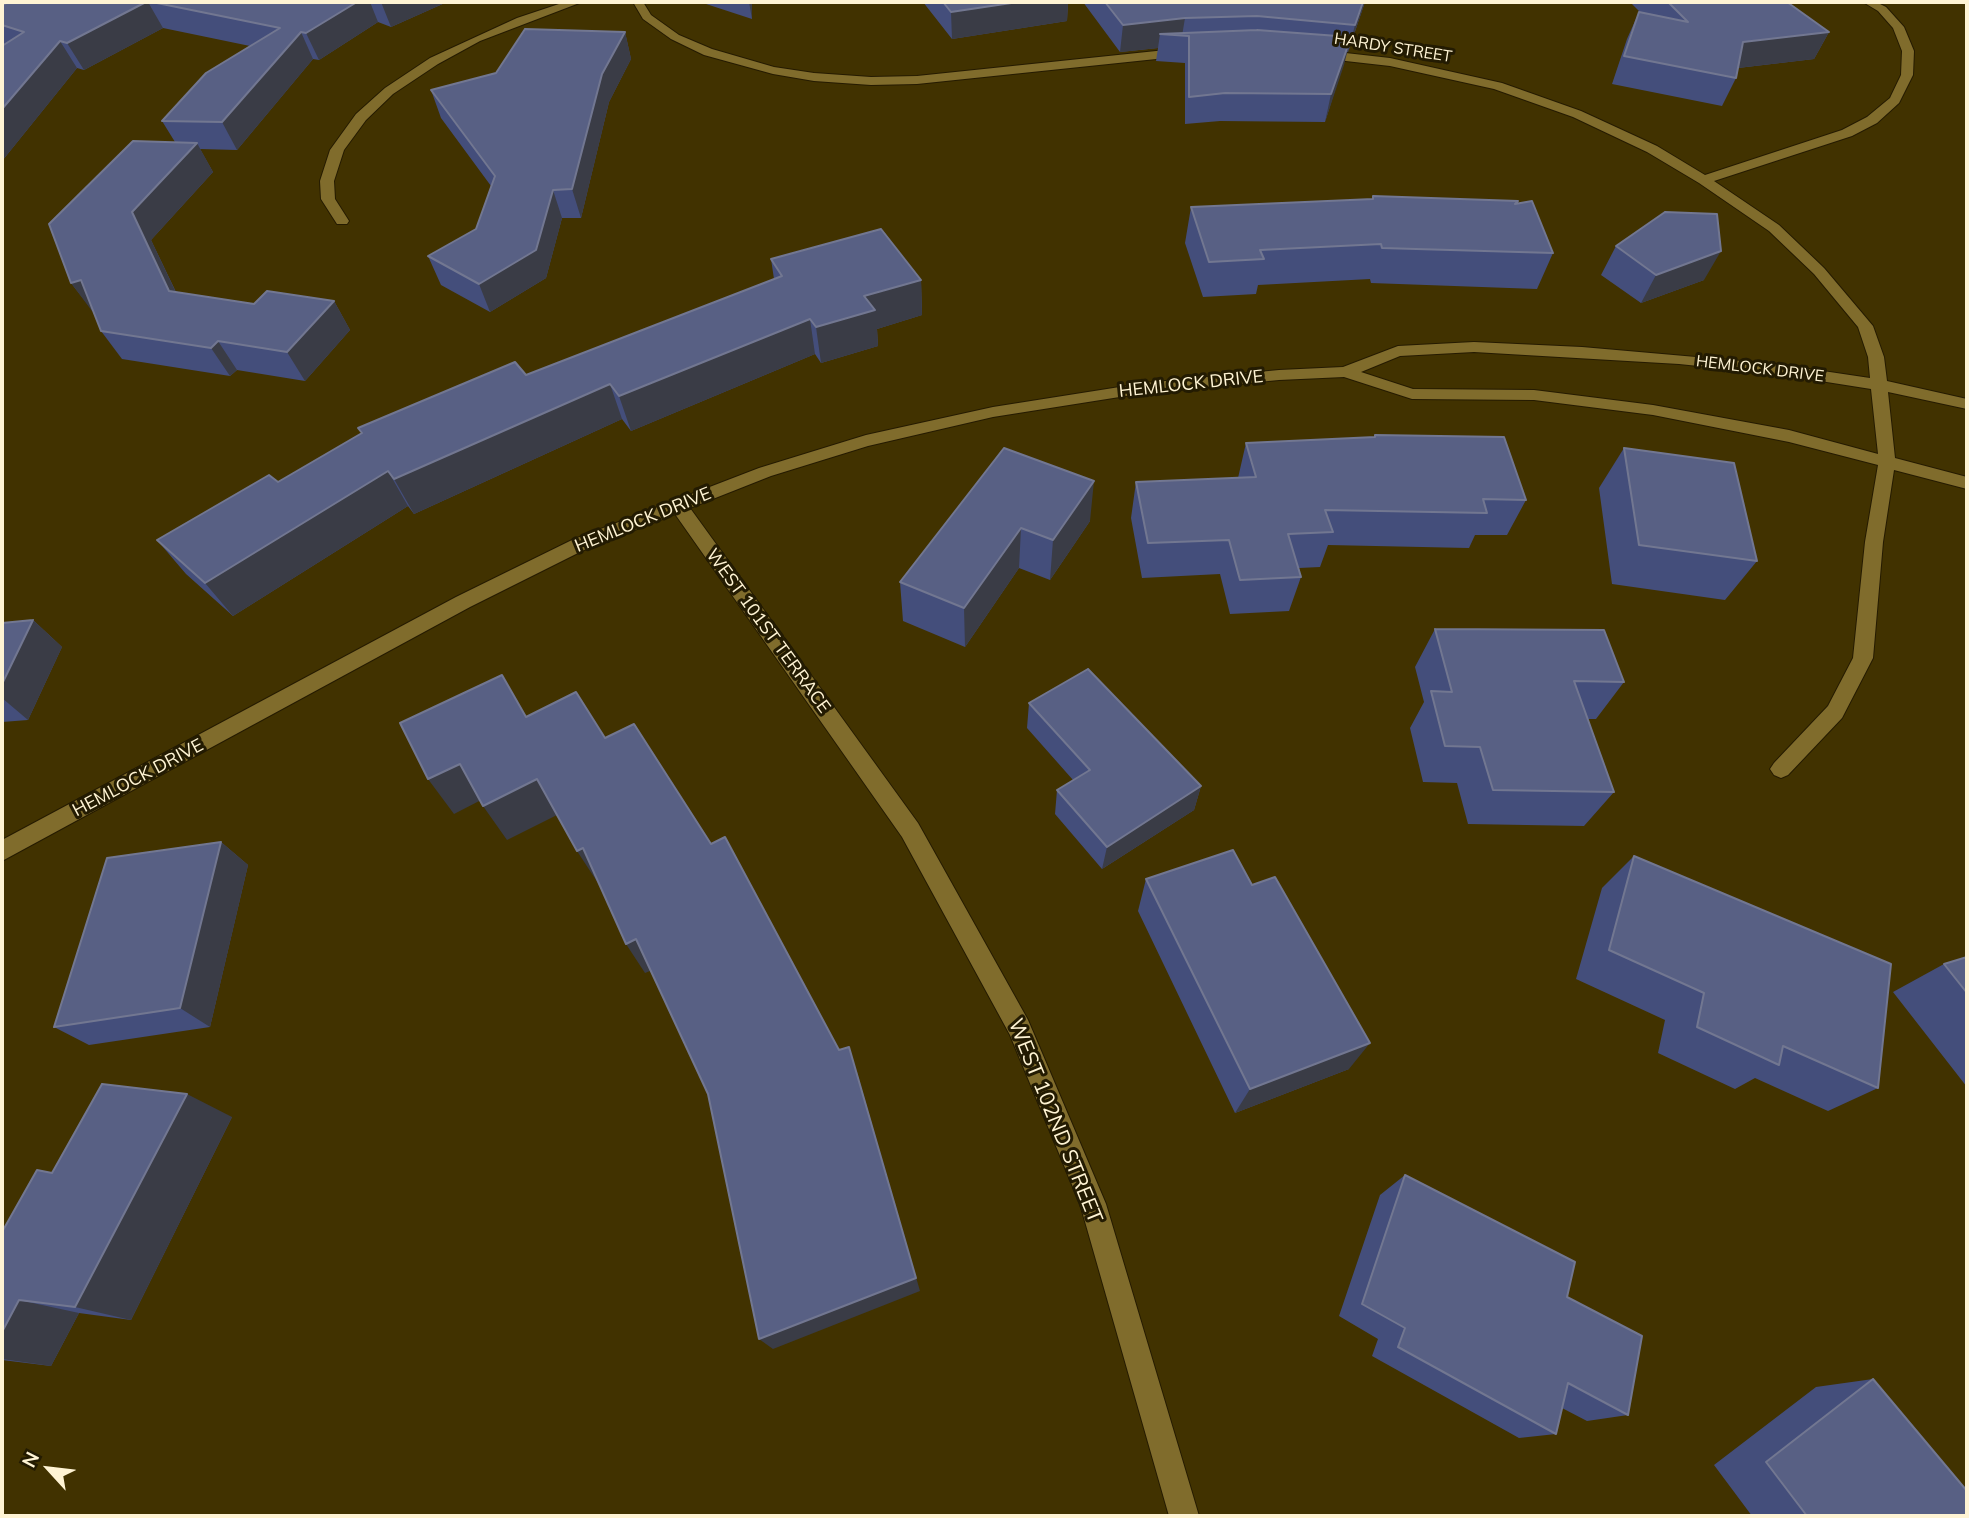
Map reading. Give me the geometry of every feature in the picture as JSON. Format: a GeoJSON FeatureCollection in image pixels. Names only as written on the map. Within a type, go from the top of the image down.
{"type":"FeatureCollection","features":[{"type":"Feature","properties":{"kind":"street"},"geometry":{"type":"LineString","coordinates":[[342,220],[328,199],[327,181],[337,150],[361,117],[389,91],[434,61],[510,25],[576,2]]}},
{"type":"Feature","properties":{"kind":"street"},"geometry":{"type":"LineString","coordinates":[[638,2],[647,17],[675,37],[708,52],[773,71],[814,77],[871,81],[917,79],[1115,57],[1204,51]]}},
{"type":"Feature","properties":{"kind":"street"},"geometry":{"type":"LineString","coordinates":[[1704,180],[1847,133],[1872,120],[1895,100],[1907,75],[1908,51],[1898,27],[1881,9],[1868,2]]}},
{"type":"Feature","properties":{"kind":"street","name":"HARDY STREET"},"geometry":{"type":"LineString","coordinates":[[1304,53],[1390,62],[1508,90],[1612,129],[1704,180],[1774,228],[1819,271],[1865,327],[1876,357],[1887,461]]}},
{"type":"Feature","properties":{"kind":"street","name":"HEMLOCK DRIVE"},"geometry":{"type":"LineString","coordinates":[[2,851],[463,602],[578,545],[765,472],[866,441],[993,411],[1145,388],[1279,375],[1345,372],[1398,351],[1474,347],[1679,359],[1776,369],[1879,385],[1967,404]]}},
{"type":"Feature","properties":{"kind":"street","name":"HEMLOCK DRIVE"},"geometry":{"type":"LineString","coordinates":[[1345,372],[1412,394],[1534,395],[1653,410],[1788,436],[1967,482]]}},
{"type":"Feature","properties":{"kind":"street"},"geometry":{"type":"LineString","coordinates":[[1781,769],[1835,712],[1863,658],[1874,542],[1887,461]]}},
{"type":"Feature","properties":{"kind":"street","name":"WEST 101ST TERRACE"},"geometry":{"type":"LineString","coordinates":[[679,506],[857,756]]}},
{"type":"Feature","properties":{"kind":"street","name":"WEST 102ND STREET"},"geometry":{"type":"LineString","coordinates":[[857,756],[910,830],[1019,1028],[1093,1205],[1184,1516]]}},
{"type":"Feature","properties":{"kind":"building"},"geometry":{"type":"Polygon","coordinates":[[[8,2],[146,2],[67,43],[60,41],[2,109],[2,46],[24,32],[2,25],[2,5],[8,2]]]}},
{"type":"Feature","properties":{"kind":"building"},"geometry":{"type":"Polygon","coordinates":[[[152,2],[357,2],[306,33],[301,32],[222,122],[162,121],[206,73],[280,28],[152,2]]]}},
{"type":"Feature","properties":{"kind":"building"},"geometry":{"type":"Polygon","coordinates":[[[943,2],[1018,2],[951,12],[943,2]]]}},
{"type":"Feature","properties":{"kind":"building"},"geometry":{"type":"Polygon","coordinates":[[[1105,2],[1363,2],[1355,25],[1257,16],[1185,18],[1123,25],[1105,2]]]}},
{"type":"Feature","properties":{"kind":"building"},"geometry":{"type":"Polygon","coordinates":[[[1668,2],[1787,2],[1829,32],[1743,42],[1736,78],[1624,56],[1639,12],[1688,22],[1668,2]]]}},
{"type":"Feature","properties":{"kind":"building"},"geometry":{"type":"Polygon","coordinates":[[[525,29],[625,32],[602,74],[572,189],[553,190],[536,250],[479,284],[428,256],[476,229],[495,176],[431,90],[496,73],[525,29]]]}},
{"type":"Feature","properties":{"kind":"building"},"geometry":{"type":"Polygon","coordinates":[[[1257,30],[1351,37],[1331,94],[1225,93],[1189,97],[1189,36],[1160,34],[1257,30]]]}},
{"type":"Feature","properties":{"kind":"building"},"geometry":{"type":"Polygon","coordinates":[[[133,141],[197,143],[132,212],[169,291],[254,304],[267,291],[334,301],[287,352],[218,341],[211,348],[101,331],[81,280],[71,283],[49,224],[133,141]]]}},
{"type":"Feature","properties":{"kind":"building"},"geometry":{"type":"Polygon","coordinates":[[[1373,196],[1518,201],[1515,204],[1532,201],[1553,253],[1382,248],[1381,244],[1260,250],[1264,259],[1209,262],[1191,207],[1373,199],[1373,196]]]}},
{"type":"Feature","properties":{"kind":"building"},"geometry":{"type":"Polygon","coordinates":[[[1665,212],[1717,214],[1721,251],[1656,275],[1616,246],[1665,212]]]}},
{"type":"Feature","properties":{"kind":"building"},"geometry":{"type":"Polygon","coordinates":[[[881,229],[921,280],[864,296],[875,310],[816,327],[810,319],[619,396],[610,384],[394,479],[388,471],[205,583],[157,540],[269,475],[278,482],[362,433],[358,428],[515,362],[526,375],[782,276],[771,259],[881,229]]]}},
{"type":"Feature","properties":{"kind":"building"},"geometry":{"type":"Polygon","coordinates":[[[1375,435],[1504,437],[1526,500],[1483,499],[1487,513],[1325,510],[1333,532],[1288,534],[1301,577],[1240,580],[1229,540],[1148,543],[1136,482],[1256,477],[1246,443],[1375,435]]]}},
{"type":"Feature","properties":{"kind":"building"},"geometry":{"type":"Polygon","coordinates":[[[1004,448],[1094,481],[1053,540],[1021,528],[964,608],[900,582],[1004,448]]]}},
{"type":"Feature","properties":{"kind":"building"},"geometry":{"type":"Polygon","coordinates":[[[1624,448],[1734,463],[1757,561],[1639,545],[1624,448]]]}},
{"type":"Feature","properties":{"kind":"building"},"geometry":{"type":"Polygon","coordinates":[[[33,620],[2,684],[2,623],[33,620]]]}},
{"type":"Feature","properties":{"kind":"building"},"geometry":{"type":"Polygon","coordinates":[[[1435,629],[1604,630],[1624,682],[1574,681],[1614,792],[1493,790],[1480,747],[1445,746],[1431,691],[1452,692],[1435,629]]]}},
{"type":"Feature","properties":{"kind":"building"},"geometry":{"type":"Polygon","coordinates":[[[1088,669],[1201,786],[1107,847],[1057,790],[1090,770],[1029,703],[1088,669]]]}},
{"type":"Feature","properties":{"kind":"building"},"geometry":{"type":"Polygon","coordinates":[[[502,675],[526,717],[576,692],[605,738],[634,724],[711,844],[725,837],[839,1050],[849,1047],[916,1278],[759,1339],[708,1094],[636,939],[626,944],[583,848],[577,851],[537,779],[483,806],[460,764],[428,779],[400,723],[502,675]]]}},
{"type":"Feature","properties":{"kind":"building"},"geometry":{"type":"Polygon","coordinates":[[[221,842],[180,1008],[54,1027],[107,858],[221,842]]]}},
{"type":"Feature","properties":{"kind":"building"},"geometry":{"type":"Polygon","coordinates":[[[1233,850],[1252,885],[1275,877],[1370,1043],[1250,1089],[1146,879],[1233,850]]]}},
{"type":"Feature","properties":{"kind":"building"},"geometry":{"type":"Polygon","coordinates":[[[1634,856],[1891,964],[1878,1088],[1783,1046],[1779,1065],[1697,1027],[1704,993],[1609,950],[1634,856]]]}},
{"type":"Feature","properties":{"kind":"building"},"geometry":{"type":"Polygon","coordinates":[[[1967,957],[1967,993],[1944,964],[1967,957]]]}},
{"type":"Feature","properties":{"kind":"building"},"geometry":{"type":"Polygon","coordinates":[[[102,1084],[187,1094],[75,1307],[19,1300],[2,1332],[2,1232],[37,1170],[52,1173],[102,1084]]]}},
{"type":"Feature","properties":{"kind":"building"},"geometry":{"type":"Polygon","coordinates":[[[1405,1175],[1575,1262],[1567,1297],[1642,1336],[1628,1415],[1568,1383],[1556,1434],[1398,1347],[1405,1328],[1362,1304],[1405,1175]]]}},
{"type":"Feature","properties":{"kind":"building"},"geometry":{"type":"Polygon","coordinates":[[[1873,1379],[1967,1491],[1967,1516],[1807,1516],[1766,1462],[1873,1379]]]}}]}
